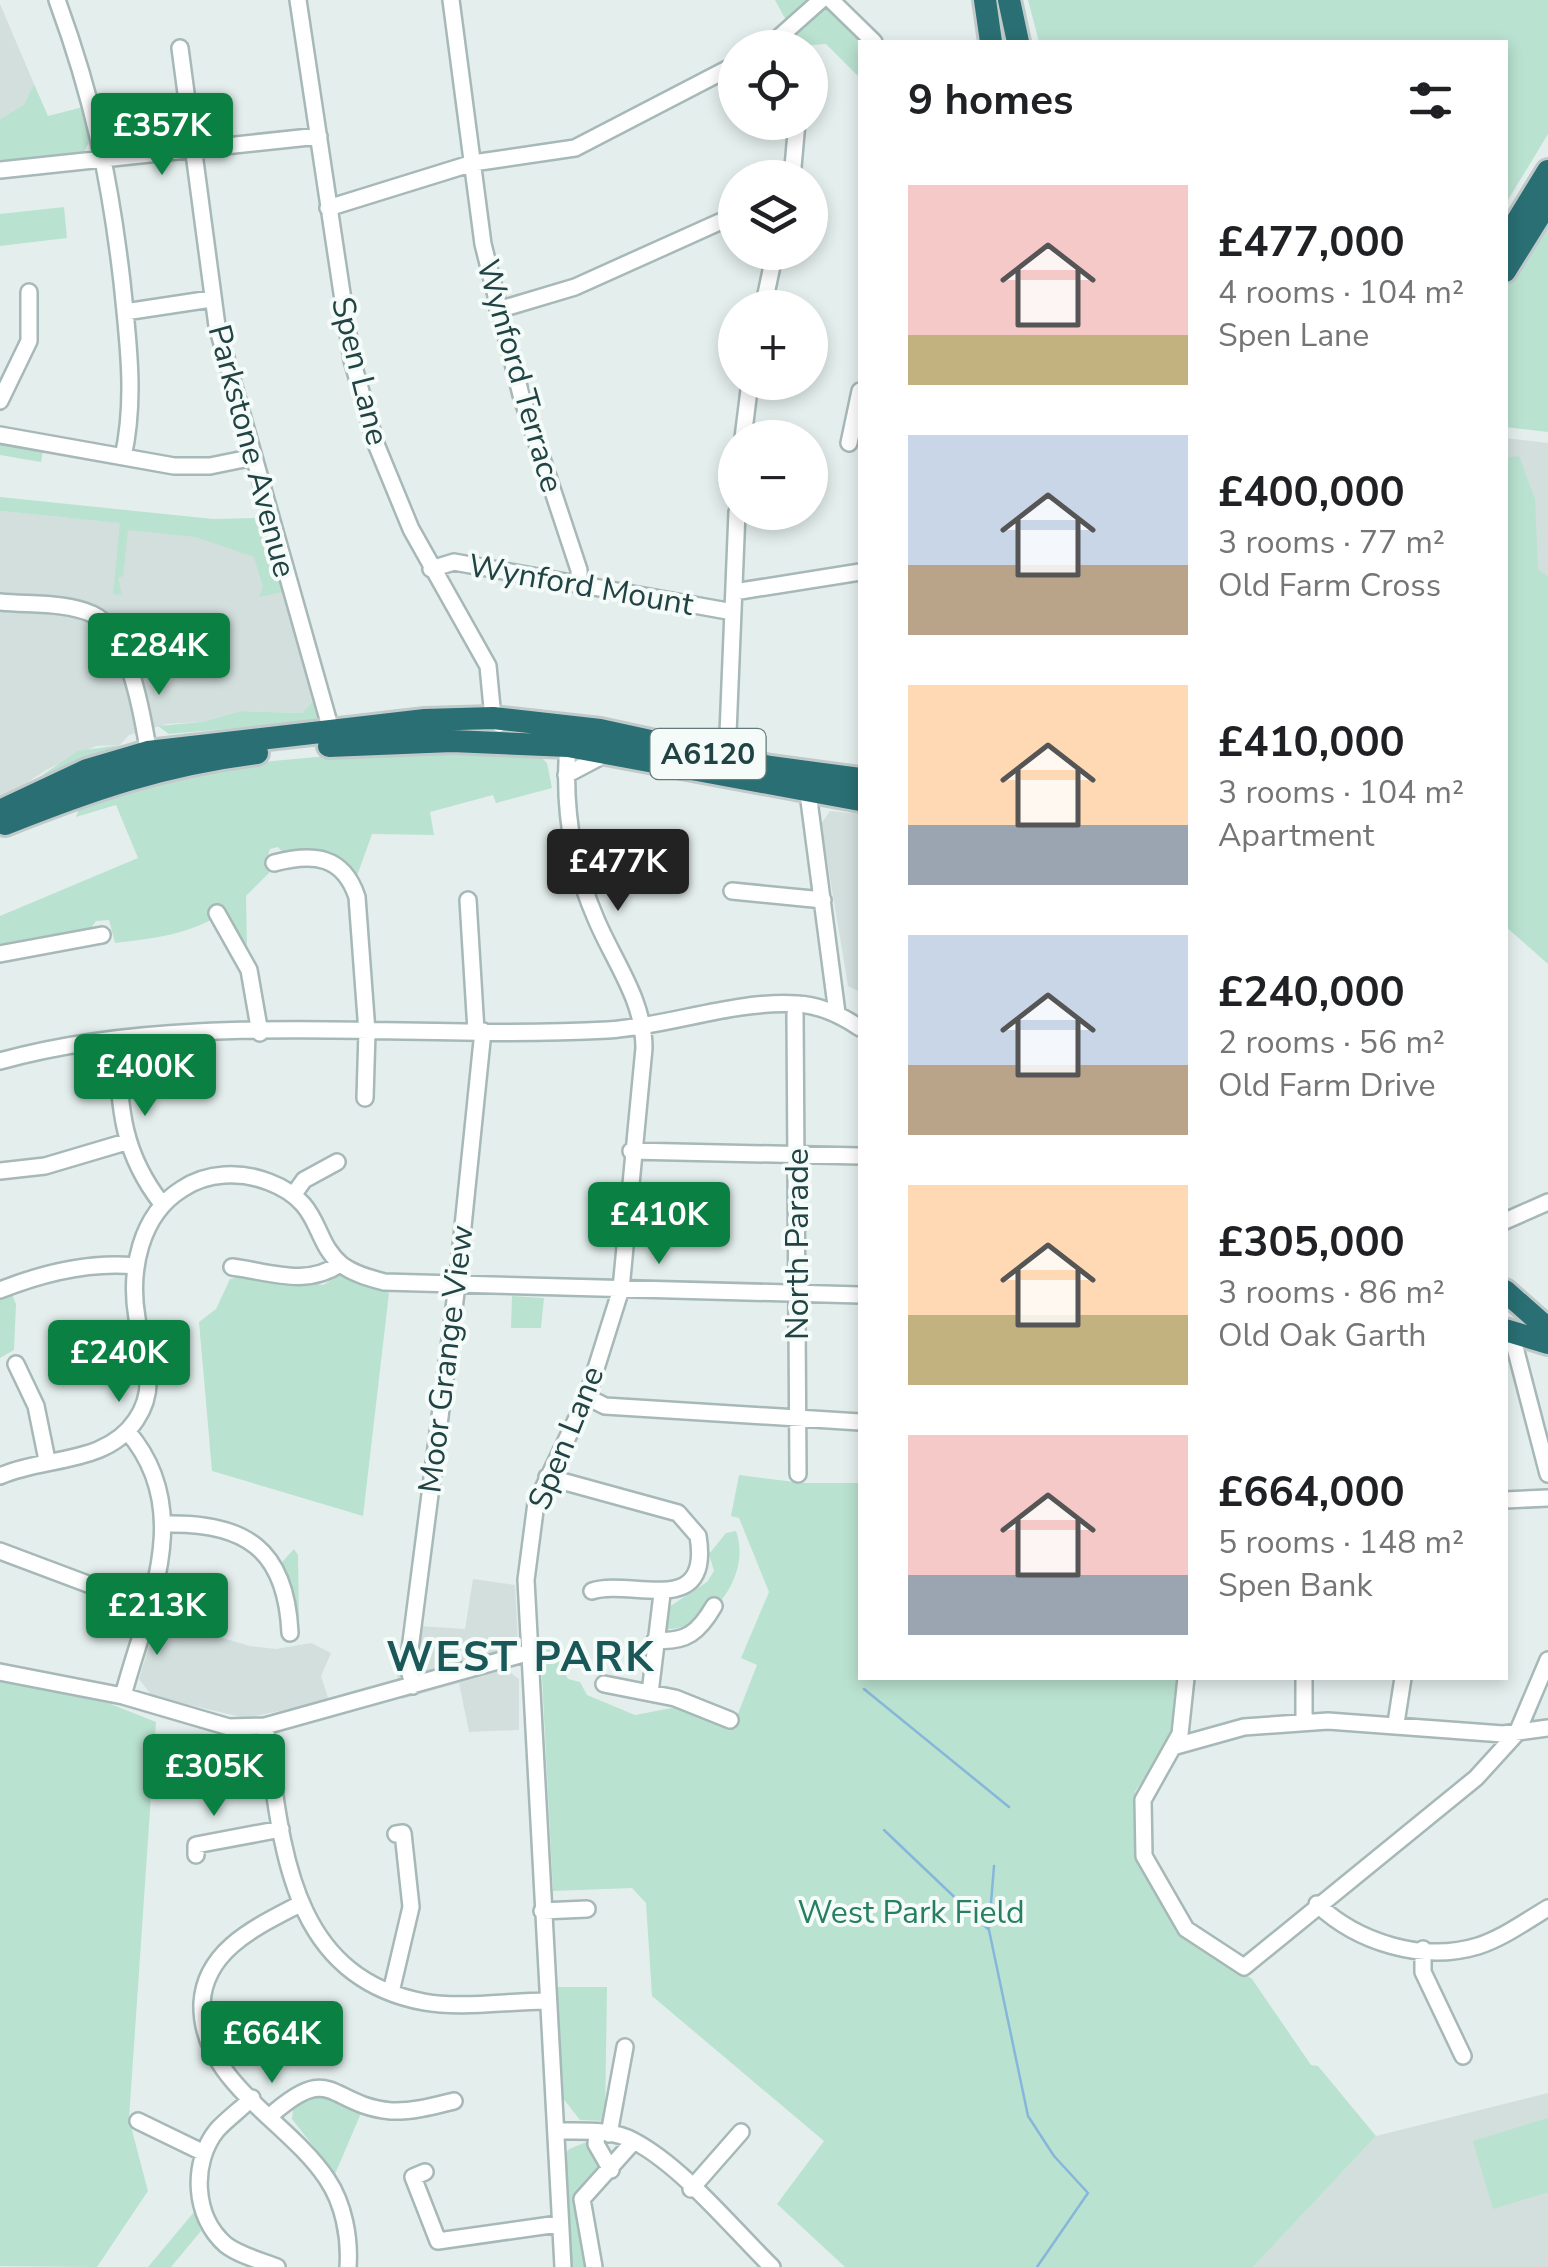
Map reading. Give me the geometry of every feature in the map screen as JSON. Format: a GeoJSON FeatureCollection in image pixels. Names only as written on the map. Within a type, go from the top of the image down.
{"type":"FeatureCollection","features":[{"type":"Feature","properties":{"kind":"highway"},"geometry":{"type":"LineString","coordinates":[[985,0],[991,40]]}},
{"type":"Feature","properties":{"kind":"highway"},"geometry":{"type":"LineString","coordinates":[[1010,0],[1018,40]]}},
{"type":"Feature","properties":{"kind":"highway"},"geometry":{"type":"LineString","coordinates":[[1508,236],[1548,171]]}},
{"type":"Feature","properties":{"kind":"highway"},"geometry":{"type":"LineString","coordinates":[[1508,265],[1548,202]]}},
{"type":"Feature","properties":{"kind":"highway","name":"A6120"},"geometry":{"type":"LineString","coordinates":[[0,811],[87,770],[493,718],[592,728],[727,758],[858,779]]}},
{"type":"Feature","properties":{"kind":"highway","name":"A6120"},"geometry":{"type":"LineString","coordinates":[[333,739],[568,746],[858,800]]}},
{"type":"Feature","properties":{"kind":"highway","name":"A6120"},"geometry":{"type":"LineString","coordinates":[[0,826],[150,762]]}},
{"type":"Feature","properties":{"kind":"highway"},"geometry":{"type":"LineString","coordinates":[[1513,1300],[1548,1330]]}},
{"type":"Feature","properties":{"kind":"highway"},"geometry":{"type":"LineString","coordinates":[[1513,1300],[1508,1330],[1548,1343]]}},
{"type":"Feature","properties":{"kind":"street"},"geometry":{"type":"LineString","coordinates":[[58,0],[92,98],[106,160],[126,312],[131,385],[123,457]]}},
{"type":"Feature","properties":{"kind":"street","name":"Spen Lane"},"geometry":{"type":"LineString","coordinates":[[298,0],[338,284],[366,409],[386,470],[431,569],[484,658],[493,718]]}},
{"type":"Feature","properties":{"kind":"street","name":"Wynford Terrace"},"geometry":{"type":"LineString","coordinates":[[451,0],[498,310],[521,396],[579,570],[579,584]]}},
{"type":"Feature","properties":{"kind":"street"},"geometry":{"type":"LineString","coordinates":[[792,30],[821,0]]}},
{"type":"Feature","properties":{"kind":"street"},"geometry":{"type":"LineString","coordinates":[[831,0],[872,40]]}},
{"type":"Feature","properties":{"kind":"street","name":"Parkstone Avenue"},"geometry":{"type":"LineString","coordinates":[[180,48],[212,299],[333,739]]}},
{"type":"Feature","properties":{"kind":"street"},"geometry":{"type":"LineString","coordinates":[[328,208],[473,164],[574,148],[718,74]]}},
{"type":"Feature","properties":{"kind":"street"},"geometry":{"type":"LineString","coordinates":[[0,170],[319,136]]}},
{"type":"Feature","properties":{"kind":"street"},"geometry":{"type":"LineString","coordinates":[[498,310],[576,287],[718,223]]}},
{"type":"Feature","properties":{"kind":"street"},"geometry":{"type":"LineString","coordinates":[[0,401],[30,341],[29,292]]}},
{"type":"Feature","properties":{"kind":"street"},"geometry":{"type":"LineString","coordinates":[[126,312],[212,299]]}},
{"type":"Feature","properties":{"kind":"street"},"geometry":{"type":"LineString","coordinates":[[849,443],[858,400]]}},
{"type":"Feature","properties":{"kind":"street"},"geometry":{"type":"LineString","coordinates":[[0,435],[193,467],[254,457]]}},
{"type":"Feature","properties":{"kind":"street"},"geometry":{"type":"LineString","coordinates":[[727,758],[736,530]]}},
{"type":"Feature","properties":{"kind":"street","name":"Wynford Mount"},"geometry":{"type":"LineString","coordinates":[[431,569],[454,562],[733,612]]}},
{"type":"Feature","properties":{"kind":"street"},"geometry":{"type":"LineString","coordinates":[[734,592],[858,572]]}},
{"type":"Feature","properties":{"kind":"street"},"geometry":{"type":"LineString","coordinates":[[0,602],[82,610],[109,626],[124,656],[150,762]]}},
{"type":"Feature","properties":{"kind":"street"},"geometry":{"type":"LineString","coordinates":[[466,742],[493,718],[517,742]]}},
{"type":"Feature","properties":{"kind":"street"},"geometry":{"type":"LineString","coordinates":[[556,723],[568,746],[566,814],[594,917],[644,1024]]}},
{"type":"Feature","properties":{"kind":"street"},"geometry":{"type":"LineString","coordinates":[[568,746],[592,728]]}},
{"type":"Feature","properties":{"kind":"street"},"geometry":{"type":"LineString","coordinates":[[566,774],[606,754]]}},
{"type":"Feature","properties":{"kind":"street"},"geometry":{"type":"LineString","coordinates":[[808,793],[837,1012]]}},
{"type":"Feature","properties":{"kind":"street"},"geometry":{"type":"LineString","coordinates":[[274,862],[314,855],[339,866],[352,880],[357,896],[367,1032],[364,1098]]}},
{"type":"Feature","properties":{"kind":"street"},"geometry":{"type":"LineString","coordinates":[[732,891],[823,900]]}},
{"type":"Feature","properties":{"kind":"street","name":"Moor Grange View"},"geometry":{"type":"LineString","coordinates":[[413,1686],[408,1665],[456,1285],[479,1031],[468,900]]}},
{"type":"Feature","properties":{"kind":"street"},"geometry":{"type":"LineString","coordinates":[[217,912],[249,970],[260,1033]]}},
{"type":"Feature","properties":{"kind":"street"},"geometry":{"type":"LineString","coordinates":[[0,954],[102,935]]}},
{"type":"Feature","properties":{"kind":"street"},"geometry":{"type":"LineString","coordinates":[[1,1057],[117,1040],[260,1033],[609,1030],[796,1004],[837,1012],[858,1027]]}},
{"type":"Feature","properties":{"kind":"street","name":"North Parade"},"geometry":{"type":"LineString","coordinates":[[795,1014],[798,1474]]}},
{"type":"Feature","properties":{"kind":"street","name":"Spen Lane"},"geometry":{"type":"LineString","coordinates":[[563,2267],[527,1653],[529,1534],[548,1476],[586,1397],[620,1289],[626,1258],[631,1150],[644,1024]]}},
{"type":"Feature","properties":{"kind":"street"},"geometry":{"type":"LineString","coordinates":[[117,1040],[126,1142],[143,1180],[162,1204]]}},
{"type":"Feature","properties":{"kind":"street"},"geometry":{"type":"LineString","coordinates":[[0,1171],[45,1166],[126,1142]]}},
{"type":"Feature","properties":{"kind":"street"},"geometry":{"type":"LineString","coordinates":[[631,1150],[858,1156]]}},
{"type":"Feature","properties":{"kind":"street"},"geometry":{"type":"LineString","coordinates":[[294,1194],[304,1180],[337,1162]]}},
{"type":"Feature","properties":{"kind":"street"},"geometry":{"type":"LineString","coordinates":[[0,1476],[47,1460],[94,1453],[127,1432],[137,1419],[148,1388],[150,1362],[136,1317],[136,1266],[143,1236],[162,1204],[194,1181],[225,1174],[248,1175],[294,1194],[315,1217],[340,1264],[384,1282],[858,1294]]}},
{"type":"Feature","properties":{"kind":"street"},"geometry":{"type":"LineString","coordinates":[[1508,1219],[1548,1202]]}},
{"type":"Feature","properties":{"kind":"street"},"geometry":{"type":"LineString","coordinates":[[232,1267],[301,1278],[321,1276],[340,1264]]}},
{"type":"Feature","properties":{"kind":"street"},"geometry":{"type":"LineString","coordinates":[[0,1290],[64,1270],[136,1266]]}},
{"type":"Feature","properties":{"kind":"street"},"geometry":{"type":"LineString","coordinates":[[1508,1330],[1548,1474]]}},
{"type":"Feature","properties":{"kind":"street"},"geometry":{"type":"LineString","coordinates":[[16,1364],[36,1406],[47,1460]]}},
{"type":"Feature","properties":{"kind":"street"},"geometry":{"type":"LineString","coordinates":[[586,1397],[605,1406],[858,1422]]}},
{"type":"Feature","properties":{"kind":"street"},"geometry":{"type":"LineString","coordinates":[[122,1696],[160,1566],[166,1524],[146,1453],[127,1432]]}},
{"type":"Feature","properties":{"kind":"street"},"geometry":{"type":"LineString","coordinates":[[548,1476],[685,1517],[698,1536],[696,1566],[685,1585],[662,1594],[607,1586],[592,1591]]}},
{"type":"Feature","properties":{"kind":"street"},"geometry":{"type":"LineString","coordinates":[[1508,1500],[1548,1498]]}},
{"type":"Feature","properties":{"kind":"street"},"geometry":{"type":"LineString","coordinates":[[166,1524],[224,1526],[252,1542],[279,1581],[290,1632]]}},
{"type":"Feature","properties":{"kind":"street"},"geometry":{"type":"LineString","coordinates":[[0,1552],[148,1607]]}},
{"type":"Feature","properties":{"kind":"street"},"geometry":{"type":"LineString","coordinates":[[650,1693],[662,1594]]}},
{"type":"Feature","properties":{"kind":"street"},"geometry":{"type":"LineString","coordinates":[[654,1640],[672,1642],[692,1636],[714,1606]]}},
{"type":"Feature","properties":{"kind":"street"},"geometry":{"type":"LineString","coordinates":[[0,1672],[122,1696],[229,1726],[266,1726],[527,1653]]}},
{"type":"Feature","properties":{"kind":"street"},"geometry":{"type":"LineString","coordinates":[[1186,1680],[1184,1720],[1176,1746],[1146,1789],[1141,1844],[1153,1876],[1186,1930],[1244,1967],[1476,1778],[1517,1733],[1548,1660]]}},
{"type":"Feature","properties":{"kind":"street"},"geometry":{"type":"LineString","coordinates":[[1304,1680],[1304,1722]]}},
{"type":"Feature","properties":{"kind":"street"},"geometry":{"type":"LineString","coordinates":[[1396,1723],[1403,1680]]}},
{"type":"Feature","properties":{"kind":"street"},"geometry":{"type":"LineString","coordinates":[[604,1684],[650,1693],[730,1720]]}},
{"type":"Feature","properties":{"kind":"street"},"geometry":{"type":"LineString","coordinates":[[1176,1746],[1244,1727],[1304,1722],[1396,1723],[1474,1733],[1548,1728]]}},
{"type":"Feature","properties":{"kind":"street"},"geometry":{"type":"LineString","coordinates":[[266,1726],[281,1830],[298,1905],[334,1953],[391,1992],[425,2002],[546,2001]]}},
{"type":"Feature","properties":{"kind":"street"},"geometry":{"type":"LineString","coordinates":[[196,1845],[281,1830]]}},
{"type":"Feature","properties":{"kind":"street"},"geometry":{"type":"LineString","coordinates":[[391,1992],[411,1907],[403,1833],[396,1834]]}},
{"type":"Feature","properties":{"kind":"street"},"geometry":{"type":"LineString","coordinates":[[1317,1904],[1342,1928],[1361,1937],[1423,1949],[1483,1945],[1547,1912]]}},
{"type":"Feature","properties":{"kind":"street"},"geometry":{"type":"LineString","coordinates":[[298,1905],[226,1948],[208,1972],[202,1996],[203,2033],[219,2064],[327,2178],[341,2208],[348,2267]]}},
{"type":"Feature","properties":{"kind":"street"},"geometry":{"type":"LineString","coordinates":[[542,1912],[587,1909]]}},
{"type":"Feature","properties":{"kind":"street"},"geometry":{"type":"LineString","coordinates":[[1423,1949],[1423,1972],[1462,2056]]}},
{"type":"Feature","properties":{"kind":"street"},"geometry":{"type":"LineString","coordinates":[[611,2170],[600,2155],[625,2047]]}},
{"type":"Feature","properties":{"kind":"street"},"geometry":{"type":"LineString","coordinates":[[270,2116],[308,2088],[321,2087],[390,2110],[454,2101]]}},
{"type":"Feature","properties":{"kind":"street"},"geometry":{"type":"LineString","coordinates":[[252,2098],[217,2131],[204,2152],[198,2177],[200,2201],[226,2245],[277,2267]]}},
{"type":"Feature","properties":{"kind":"street"},"geometry":{"type":"LineString","coordinates":[[138,2121],[204,2152]]}},
{"type":"Feature","properties":{"kind":"street"},"geometry":{"type":"LineString","coordinates":[[558,2131],[603,2133],[634,2141],[772,2267]]}},
{"type":"Feature","properties":{"kind":"street"},"geometry":{"type":"LineString","coordinates":[[691,2189],[741,2132]]}},
{"type":"Feature","properties":{"kind":"street"},"geometry":{"type":"LineString","coordinates":[[594,2267],[582,2200],[587,2188],[611,2170],[634,2141]]}},
{"type":"Feature","properties":{"kind":"street"},"geometry":{"type":"LineString","coordinates":[[425,2172],[413,2177],[438,2241],[558,2224]]}},
{"type":"Feature","properties":{"kind":"shaded area"},"geometry":{"type":"Polygon","coordinates":[[[0,4],[34,84],[25,105],[0,119],[0,4]]]}},
{"type":"Feature","properties":{"kind":"shaded area"},"geometry":{"type":"Polygon","coordinates":[[[1508,438],[1548,443],[1548,657],[1508,709],[1508,438]]]}},
{"type":"Feature","properties":{"kind":"shaded area"},"geometry":{"type":"Polygon","coordinates":[[[0,511],[266,537],[314,700],[302,713],[241,711],[129,735],[120,745],[96,746],[46,770],[0,801],[0,511]]]}},
{"type":"Feature","properties":{"kind":"shaded area"},"geometry":{"type":"Polygon","coordinates":[[[830,811],[858,814],[858,991],[848,986],[821,824],[830,811]]]}},
{"type":"Feature","properties":{"kind":"shaded area"},"geometry":{"type":"Polygon","coordinates":[[[473,1579],[515,1585],[518,1641],[508,1648],[507,1670],[519,1679],[519,1730],[469,1732],[459,1683],[402,1699],[397,1675],[404,1625],[465,1629],[473,1579]]]}},
{"type":"Feature","properties":{"kind":"shaded area"},"geometry":{"type":"Polygon","coordinates":[[[157,1619],[250,1646],[276,1649],[311,1643],[331,1653],[321,1676],[329,1701],[245,1718],[152,1696],[139,1679],[157,1619]]]}},
{"type":"Feature","properties":{"kind":"shaded area"},"geometry":{"type":"Polygon","coordinates":[[[1548,2093],[1548,2267],[1253,2267],[1376,2136],[1548,2093]]]}},
{"type":"Feature","properties":{"kind":"green space"},"geometry":{"type":"Polygon","coordinates":[[[775,0],[821,0],[862,40],[858,40],[858,76],[828,46],[828,30],[791,30],[775,0]]]}},
{"type":"Feature","properties":{"kind":"green space"},"geometry":{"type":"Polygon","coordinates":[[[1028,0],[1548,0],[1548,134],[1508,200],[1508,40],[1038,40],[1028,0]]]}},
{"type":"Feature","properties":{"kind":"green space"},"geometry":{"type":"Polygon","coordinates":[[[34,84],[48,116],[83,107],[89,142],[82,156],[0,163],[0,119],[24,105],[34,84]]]}},
{"type":"Feature","properties":{"kind":"green space"},"geometry":{"type":"Polygon","coordinates":[[[64,207],[67,238],[0,246],[0,214],[64,207]]]}},
{"type":"Feature","properties":{"kind":"green space"},"geometry":{"type":"Polygon","coordinates":[[[1548,214],[1548,432],[1508,427],[1508,281],[1548,214]]]}},
{"type":"Feature","properties":{"kind":"green space"},"geometry":{"type":"Polygon","coordinates":[[[0,443],[43,451],[41,462],[0,455],[0,443]]]}},
{"type":"Feature","properties":{"kind":"green space"},"geometry":{"type":"Polygon","coordinates":[[[1519,456],[1535,499],[1538,569],[1548,577],[1548,964],[1508,929],[1508,458],[1519,456]]]}},
{"type":"Feature","properties":{"kind":"green space"},"geometry":{"type":"Polygon","coordinates":[[[0,497],[213,519],[261,518],[283,592],[259,597],[263,587],[254,557],[196,537],[128,530],[123,576],[118,578],[122,595],[113,594],[120,523],[0,511],[0,497]]]}},
{"type":"Feature","properties":{"kind":"green space"},"geometry":{"type":"Polygon","coordinates":[[[314,700],[318,717],[313,721],[169,734],[158,726],[202,722],[241,711],[302,713],[314,700]]]}},
{"type":"Feature","properties":{"kind":"green space"},"geometry":{"type":"Polygon","coordinates":[[[120,745],[29,784],[78,751],[120,745]]]}},
{"type":"Feature","properties":{"kind":"green space"},"geometry":{"type":"Polygon","coordinates":[[[414,748],[535,752],[547,763],[552,788],[496,803],[493,795],[430,812],[434,835],[372,834],[357,876],[342,860],[325,853],[284,854],[278,847],[270,849],[265,864],[270,872],[246,896],[247,949],[224,912],[185,931],[144,939],[115,943],[109,920],[96,921],[89,931],[0,946],[0,916],[138,858],[116,805],[76,817],[82,801],[209,767],[414,748]]]}},
{"type":"Feature","properties":{"kind":"green space"},"geometry":{"type":"Polygon","coordinates":[[[342,1274],[389,1293],[363,1516],[212,1471],[199,1322],[216,1309],[230,1279],[250,1275],[323,1285],[342,1274]]]}},
{"type":"Feature","properties":{"kind":"green space"},"geometry":{"type":"Polygon","coordinates":[[[11,1292],[16,1304],[14,1350],[0,1358],[0,1296],[11,1292]]]}},
{"type":"Feature","properties":{"kind":"green space"},"geometry":{"type":"Polygon","coordinates":[[[512,1296],[544,1298],[541,1328],[511,1328],[512,1296]]]}},
{"type":"Feature","properties":{"kind":"green space","name":"West Park Field"},"geometry":{"type":"Polygon","coordinates":[[[739,1475],[803,1483],[858,1483],[858,1680],[1182,1680],[1171,1738],[1135,1792],[1140,1862],[1154,1893],[1183,1933],[1252,1979],[1311,2065],[1318,2066],[1376,2136],[1253,2267],[845,2267],[777,2204],[824,2141],[652,1996],[646,1903],[632,1888],[553,1891],[540,1639],[550,1645],[568,1679],[580,1682],[587,1695],[635,1715],[677,1707],[732,1729],[757,1665],[741,1658],[769,1592],[739,1518],[731,1516],[739,1475]]]}},
{"type":"Feature","properties":{"kind":"green space"},"geometry":{"type":"Polygon","coordinates":[[[736,1531],[738,1565],[724,1597],[697,1621],[663,1629],[669,1607],[707,1582],[714,1571],[709,1554],[726,1533],[736,1531]]]}},
{"type":"Feature","properties":{"kind":"green space"},"geometry":{"type":"Polygon","coordinates":[[[294,1549],[298,1555],[299,1625],[282,1562],[294,1549]]]}},
{"type":"Feature","properties":{"kind":"green space"},"geometry":{"type":"Polygon","coordinates":[[[0,1681],[108,1703],[156,1722],[129,2119],[148,2191],[97,2267],[0,2266],[0,1681]]]}},
{"type":"Feature","properties":{"kind":"green space"},"geometry":{"type":"Polygon","coordinates":[[[551,1987],[607,1987],[605,2121],[580,2120],[558,2092],[551,1987]]]}},
{"type":"Feature","properties":{"kind":"green space"},"geometry":{"type":"Polygon","coordinates":[[[323,2093],[362,2111],[335,2174],[292,2119],[294,2102],[323,2093]]]}},
{"type":"Feature","properties":{"kind":"green space"},"geometry":{"type":"Polygon","coordinates":[[[1548,2118],[1548,2192],[1493,2209],[1473,2141],[1548,2118]]]}},
{"type":"Feature","properties":{"kind":"green space"},"geometry":{"type":"Polygon","coordinates":[[[589,2141],[592,2156],[604,2169],[577,2193],[589,2267],[570,2267],[563,2158],[569,2149],[589,2141]]]}},
{"type":"Feature","properties":{"kind":"green space"},"geometry":{"type":"Polygon","coordinates":[[[194,2212],[201,2231],[171,2267],[148,2267],[194,2212]]]}},
{"type":"Feature","properties":{"kind":"waterway"},"geometry":{"type":"LineString","coordinates":[[864,1689],[1009,1807]]}},
{"type":"Feature","properties":{"kind":"waterway"},"geometry":{"type":"LineString","coordinates":[[884,1830],[989,1930],[1028,2116],[1054,2156],[1088,2193],[1037,2267]]}},
{"type":"Feature","properties":{"kind":"waterway"},"geometry":{"type":"LineString","coordinates":[[989,1928],[994,1866]]}},
{"type":"Feature","properties":{"kind":"district","name":"WEST PARK"},"geometry":{"type":"Point","coordinates":[521,1657]}}]}
